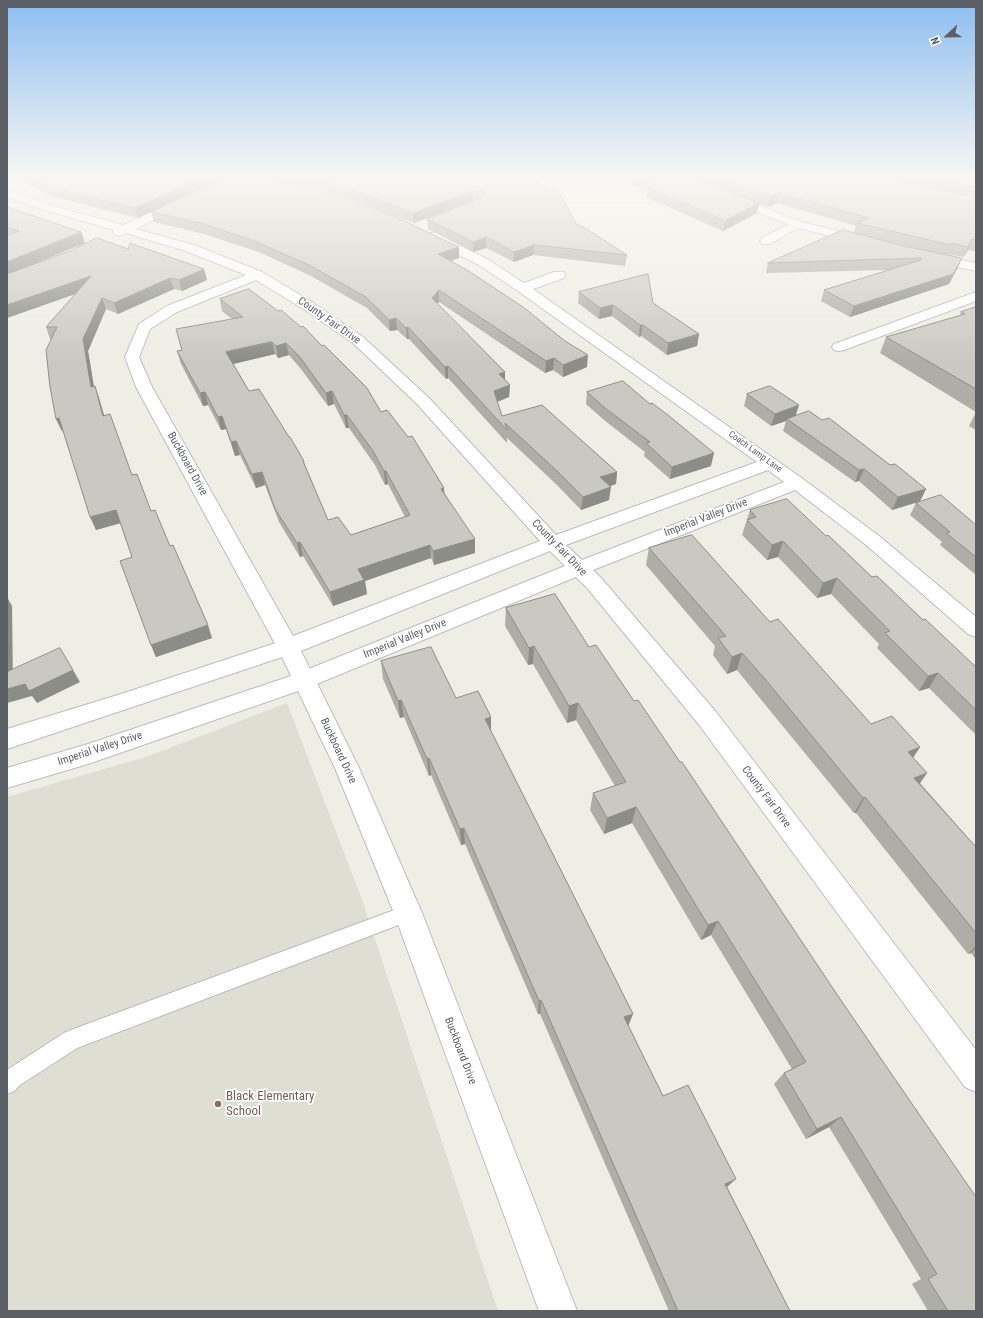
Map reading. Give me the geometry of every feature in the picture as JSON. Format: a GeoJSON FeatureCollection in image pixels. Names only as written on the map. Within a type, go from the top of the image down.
{"type":"FeatureCollection","features":[{"type":"Feature","properties":{"kind":"street","name":"County Fair Drive"},"geometry":{"type":"LineString","coordinates":[[144,239],[190,248],[257,275],[307,304],[358,340],[423,401],[553,543],[595,584],[708,719],[976,1076]]}},
{"type":"Feature","properties":{"kind":"street","name":"Coach Lamp Lane"},"geometry":{"type":"LineString","coordinates":[[434,239],[482,262],[523,288],[770,463],[872,540],[976,629]]}},
{"type":"Feature","properties":{"kind":"street"},"geometry":{"type":"LineString","coordinates":[[766,241],[771,239]]}},
{"type":"Feature","properties":{"kind":"street"},"geometry":{"type":"LineString","coordinates":[[854,239],[876,244]]}},
{"type":"Feature","properties":{"kind":"street"},"geometry":{"type":"LineString","coordinates":[[920,255],[976,267]]}},
{"type":"Feature","properties":{"kind":"street","name":"Buckboard Drive"},"geometry":{"type":"LineString","coordinates":[[257,275],[172,309],[144,327],[132,357],[144,387],[288,646],[347,768],[408,913],[558,1311]]}},
{"type":"Feature","properties":{"kind":"street"},"geometry":{"type":"LineString","coordinates":[[523,288],[559,275]]}},
{"type":"Feature","properties":{"kind":"street"},"geometry":{"type":"LineString","coordinates":[[839,346],[976,296]]}},
{"type":"Feature","properties":{"kind":"street"},"geometry":{"type":"LineString","coordinates":[[7,739],[124,702],[288,646],[553,543],[770,463]]}},
{"type":"Feature","properties":{"kind":"street","name":"Imperial Valley Drive"},"geometry":{"type":"LineString","coordinates":[[7,778],[88,754],[304,680],[579,568],[797,483]]}},
{"type":"Feature","properties":{"kind":"lane"},"geometry":{"type":"LineString","coordinates":[[7,1084],[13,1078],[71,1040],[408,913]]}},
{"type":"Feature","properties":{"kind":"shaded area","name":"Black Elementary School"},"geometry":{"type":"Polygon","coordinates":[[[287,703],[361,897],[498,1311],[7,1311],[7,797],[146,757],[287,703]]]}},
{"type":"Feature","properties":{"kind":"building"},"geometry":{"type":"Polygon","coordinates":[[[7,239],[65,239],[7,262],[7,239]]]}},
{"type":"Feature","properties":{"kind":"building"},"geometry":{"type":"Polygon","coordinates":[[[98,239],[128,249],[130,243],[204,269],[179,280],[170,278],[114,303],[102,298],[83,339],[91,387],[95,386],[103,416],[110,414],[132,475],[137,474],[151,511],[155,510],[170,546],[173,545],[208,625],[151,645],[120,561],[132,557],[116,510],[90,517],[59,418],[56,419],[50,387],[46,350],[57,327],[46,327],[91,276],[7,305],[7,274],[70,251],[98,239]]]}},
{"type":"Feature","properties":{"kind":"building"},"geometry":{"type":"Polygon","coordinates":[[[247,239],[441,239],[459,247],[438,254],[467,270],[523,307],[565,341],[588,355],[563,365],[554,358],[546,361],[439,290],[432,298],[505,372],[499,374],[510,385],[494,391],[502,416],[542,405],[617,472],[600,477],[611,487],[583,497],[505,423],[507,430],[448,366],[445,367],[408,327],[406,328],[396,318],[389,320],[366,297],[309,265],[247,239]]]}},
{"type":"Feature","properties":{"kind":"building"},"geometry":{"type":"Polygon","coordinates":[[[466,239],[482,239],[473,242],[466,239]]]}},
{"type":"Feature","properties":{"kind":"building"},"geometry":{"type":"Polygon","coordinates":[[[489,239],[601,239],[627,255],[534,245],[514,252],[489,239]]]}},
{"type":"Feature","properties":{"kind":"building"},"geometry":{"type":"Polygon","coordinates":[[[824,239],[876,239],[962,258],[953,274],[854,306],[824,290],[921,260],[921,258],[768,263],[824,239]]]}},
{"type":"Feature","properties":{"kind":"building"},"geometry":{"type":"Polygon","coordinates":[[[923,239],[976,239],[976,240],[972,239],[968,247],[951,243],[951,245],[923,239]]]}},
{"type":"Feature","properties":{"kind":"building"},"geometry":{"type":"Polygon","coordinates":[[[648,274],[653,303],[699,334],[668,343],[613,305],[600,308],[579,292],[648,274]]]}},
{"type":"Feature","properties":{"kind":"building"},"geometry":{"type":"Polygon","coordinates":[[[249,289],[278,311],[281,310],[301,327],[303,326],[322,346],[324,345],[367,388],[381,412],[387,410],[408,437],[412,436],[444,488],[441,489],[475,539],[433,551],[430,545],[358,569],[364,580],[330,592],[300,542],[297,543],[275,509],[262,472],[252,474],[236,441],[231,442],[222,416],[218,417],[205,392],[200,393],[177,351],[182,350],[176,329],[243,317],[220,299],[249,289]],[[272,342],[226,352],[249,391],[259,389],[290,437],[304,461],[328,520],[338,517],[351,535],[410,515],[386,471],[384,471],[373,451],[347,415],[344,415],[332,391],[326,393],[299,356],[286,343],[276,346],[272,342]]]}},
{"type":"Feature","properties":{"kind":"building"},"geometry":{"type":"Polygon","coordinates":[[[976,307],[976,389],[886,337],[965,314],[961,312],[976,307]]]}},
{"type":"Feature","properties":{"kind":"building"},"geometry":{"type":"Polygon","coordinates":[[[623,381],[650,404],[652,403],[668,415],[714,453],[672,467],[646,443],[650,442],[605,408],[587,392],[623,381]]]}},
{"type":"Feature","properties":{"kind":"building"},"geometry":{"type":"Polygon","coordinates":[[[770,386],[799,405],[775,414],[747,394],[770,386]]]}},
{"type":"Feature","properties":{"kind":"building"},"geometry":{"type":"Polygon","coordinates":[[[809,411],[822,420],[829,418],[890,465],[895,464],[926,489],[898,497],[864,469],[859,470],[787,419],[809,411]]]}},
{"type":"Feature","properties":{"kind":"building"},"geometry":{"type":"Polygon","coordinates":[[[941,495],[976,525],[976,557],[946,533],[950,532],[916,503],[941,495]]]}},
{"type":"Feature","properties":{"kind":"building"},"geometry":{"type":"Polygon","coordinates":[[[787,499],[872,577],[877,576],[923,620],[925,619],[976,667],[976,710],[938,673],[928,676],[885,633],[890,631],[837,578],[823,583],[783,541],[772,545],[747,520],[756,517],[750,510],[787,499]]]}},
{"type":"Feature","properties":{"kind":"building"},"geometry":{"type":"Polygon","coordinates":[[[692,535],[770,622],[778,619],[871,724],[892,716],[920,747],[908,752],[927,773],[914,778],[976,847],[976,933],[865,797],[863,798],[765,679],[742,653],[732,657],[718,638],[726,636],[649,548],[692,535]]]}},
{"type":"Feature","properties":{"kind":"building"},"geometry":{"type":"Polygon","coordinates":[[[555,594],[589,647],[596,645],[634,701],[638,700],[680,762],[682,762],[840,999],[976,1197],[976,1311],[948,1311],[928,1279],[937,1274],[841,1117],[817,1129],[784,1073],[806,1062],[718,921],[708,925],[636,807],[607,818],[593,793],[626,782],[578,703],[569,706],[534,646],[529,648],[506,608],[555,594]]]}},
{"type":"Feature","properties":{"kind":"building"},"geometry":{"type":"Polygon","coordinates":[[[431,647],[456,698],[478,691],[491,717],[485,719],[633,1014],[624,1017],[663,1096],[688,1085],[736,1179],[725,1184],[790,1311],[678,1311],[541,1000],[539,1001],[464,828],[460,829],[429,758],[427,759],[401,700],[398,701],[381,661],[431,647]]]}},
{"type":"Feature","properties":{"kind":"building"},"geometry":{"type":"Polygon","coordinates":[[[60,648],[73,670],[29,691],[25,684],[7,689],[7,672],[60,648]]]}},
{"type":"Feature","properties":{"kind":"place","name":"Black Elementary School"},"geometry":{"type":"Point","coordinates":[218,1104]}}]}
